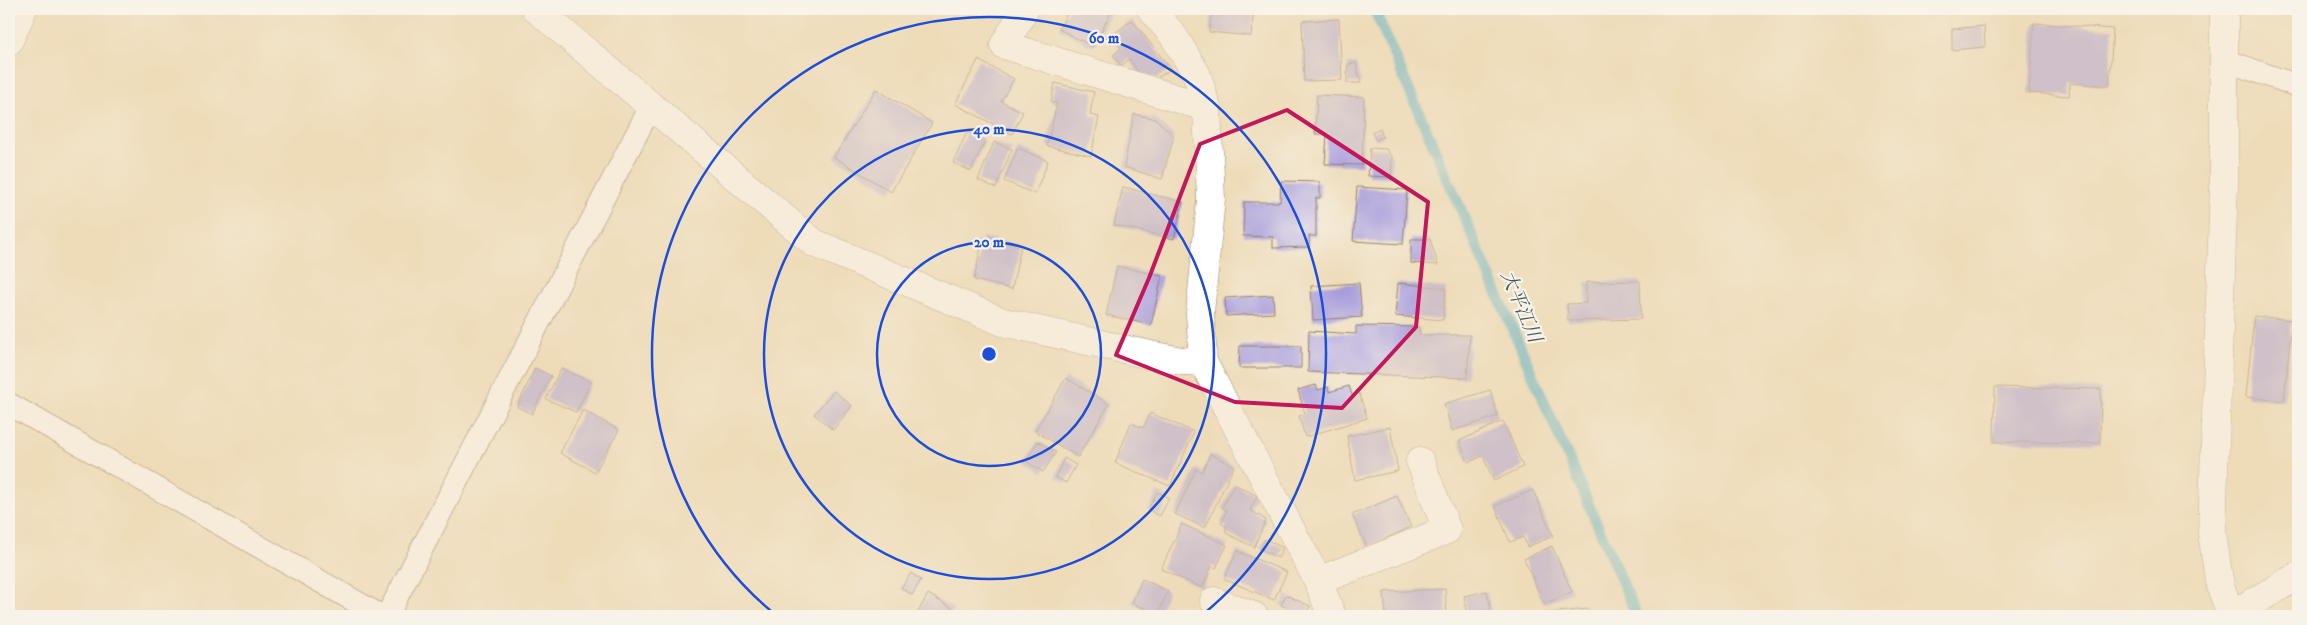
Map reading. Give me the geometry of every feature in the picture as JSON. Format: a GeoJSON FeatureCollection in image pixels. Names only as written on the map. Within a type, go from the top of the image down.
{"type":"FeatureCollection","features":[{"type":"Feature","properties":{"kind":"street"},"geometry":{"type":"LineString","coordinates":[[9,41],[23,9]]}},
{"type":"Feature","properties":{"kind":"street"},"geometry":{"type":"LineString","coordinates":[[536,9],[814,243],[1003,322],[1150,355],[1182,361],[1203,362]]}},
{"type":"Feature","properties":{"kind":"street"},"geometry":{"type":"LineString","coordinates":[[1025,9],[1004,45],[1207,108]]}},
{"type":"Feature","properties":{"kind":"street"},"geometry":{"type":"LineString","coordinates":[[1151,9],[1173,35],[1197,75],[1207,108],[1210,199],[1200,313],[1203,362],[1318,581],[1332,616]]}},
{"type":"Feature","properties":{"kind":"street"},"geometry":{"type":"LineString","coordinates":[[2224,9],[2224,184],[2212,533],[2220,586],[2230,615],[2298,576]]}},
{"type":"Feature","properties":{"kind":"street"},"geometry":{"type":"LineString","coordinates":[[1318,581],[1447,530],[1420,461]]}},
{"type":"Feature","properties":{"kind":"street"},"geometry":{"type":"LineString","coordinates":[[1214,601],[1254,616]]}},
{"type":"Feature","properties":{"kind":"lane"},"geometry":{"type":"LineString","coordinates":[[2224,60],[2298,86]]}},
{"type":"Feature","properties":{"kind":"lane"},"geometry":{"type":"LineString","coordinates":[[387,616],[651,106]]}},
{"type":"Feature","properties":{"kind":"lane"},"geometry":{"type":"LineString","coordinates":[[9,404],[382,616]]}},
{"type":"Feature","properties":{"kind":"highlighted area"},"geometry":{"type":"Polygon","coordinates":[[[1287,110],[1428,202],[1416,327],[1342,408],[1235,402],[1116,355],[1149,278],[1200,144],[1287,110]]]}},
{"type":"Feature","properties":{"kind":"building"},"geometry":{"type":"Polygon","coordinates":[[[1069,9],[1113,9],[1093,47],[1059,29],[1069,9]]]}},
{"type":"Feature","properties":{"kind":"building"},"geometry":{"type":"Polygon","coordinates":[[[1212,9],[1254,9],[1251,36],[1209,32],[1212,9]]]}},
{"type":"Feature","properties":{"kind":"building"},"geometry":{"type":"Polygon","coordinates":[[[1339,19],[1342,80],[1304,81],[1302,21],[1339,19]]]}},
{"type":"Feature","properties":{"kind":"building"},"geometry":{"type":"Polygon","coordinates":[[[1132,20],[1171,69],[1157,78],[1138,72],[1129,59],[1121,66],[1113,55],[1121,48],[1110,37],[1132,20]]]}},
{"type":"Feature","properties":{"kind":"building"},"geometry":{"type":"Polygon","coordinates":[[[2034,23],[2113,29],[2109,86],[2070,83],[2069,96],[2029,93],[2034,23]]]}},
{"type":"Feature","properties":{"kind":"building"},"geometry":{"type":"Polygon","coordinates":[[[1984,26],[1985,47],[1952,50],[1952,29],[1984,26]]]}},
{"type":"Feature","properties":{"kind":"building"},"geometry":{"type":"Polygon","coordinates":[[[978,60],[1014,79],[1001,101],[1023,112],[1012,134],[955,104],[978,60]]]}},
{"type":"Feature","properties":{"kind":"building"},"geometry":{"type":"Polygon","coordinates":[[[1356,63],[1361,83],[1347,83],[1348,64],[1356,63]]]}},
{"type":"Feature","properties":{"kind":"building"},"geometry":{"type":"Polygon","coordinates":[[[1055,83],[1094,92],[1090,115],[1099,117],[1091,156],[1047,146],[1057,103],[1051,102],[1055,83]]]}},
{"type":"Feature","properties":{"kind":"building"},"geometry":{"type":"Polygon","coordinates":[[[876,89],[932,123],[891,192],[834,157],[876,89]]]}},
{"type":"Feature","properties":{"kind":"building"},"geometry":{"type":"Polygon","coordinates":[[[1317,95],[1364,97],[1362,165],[1325,164],[1327,134],[1315,134],[1317,95]]]}},
{"type":"Feature","properties":{"kind":"building"},"geometry":{"type":"Polygon","coordinates":[[[1134,114],[1156,119],[1174,136],[1162,179],[1124,167],[1134,114]]]}},
{"type":"Feature","properties":{"kind":"building"},"geometry":{"type":"Polygon","coordinates":[[[1380,129],[1383,137],[1376,140],[1372,133],[1380,129]]]}},
{"type":"Feature","properties":{"kind":"building"},"geometry":{"type":"Polygon","coordinates":[[[967,132],[985,141],[971,171],[953,163],[967,132]]]}},
{"type":"Feature","properties":{"kind":"building"},"geometry":{"type":"Polygon","coordinates":[[[994,142],[1012,149],[996,188],[978,180],[994,142]]]}},
{"type":"Feature","properties":{"kind":"building"},"geometry":{"type":"Polygon","coordinates":[[[1018,148],[1048,161],[1035,194],[1004,181],[1018,148]]]}},
{"type":"Feature","properties":{"kind":"building"},"geometry":{"type":"Polygon","coordinates":[[[1370,148],[1386,149],[1392,157],[1391,177],[1368,176],[1370,148]]]}},
{"type":"Feature","properties":{"kind":"building"},"geometry":{"type":"Polygon","coordinates":[[[1281,181],[1320,182],[1320,198],[1316,198],[1316,236],[1309,236],[1309,247],[1273,248],[1273,237],[1243,236],[1244,202],[1280,202],[1281,181]]]}},
{"type":"Feature","properties":{"kind":"building"},"geometry":{"type":"Polygon","coordinates":[[[1123,187],[1183,202],[1174,239],[1114,225],[1123,187]]]}},
{"type":"Feature","properties":{"kind":"building"},"geometry":{"type":"Polygon","coordinates":[[[1357,187],[1407,190],[1403,244],[1353,241],[1357,187]]]}},
{"type":"Feature","properties":{"kind":"building"},"geometry":{"type":"Polygon","coordinates":[[[983,237],[1021,245],[1012,289],[974,280],[983,237]]]}},
{"type":"Feature","properties":{"kind":"building"},"geometry":{"type":"Polygon","coordinates":[[[1411,239],[1430,239],[1438,265],[1411,263],[1411,239]]]}},
{"type":"Feature","properties":{"kind":"building"},"geometry":{"type":"Polygon","coordinates":[[[1117,266],[1162,276],[1151,325],[1106,315],[1117,266]]]}},
{"type":"Feature","properties":{"kind":"building"},"geometry":{"type":"Polygon","coordinates":[[[1640,281],[1641,319],[1568,321],[1567,304],[1586,303],[1586,282],[1640,281]]]}},
{"type":"Feature","properties":{"kind":"building"},"geometry":{"type":"Polygon","coordinates":[[[1359,283],[1362,317],[1313,320],[1311,286],[1359,283]]]}},
{"type":"Feature","properties":{"kind":"building"},"geometry":{"type":"Polygon","coordinates":[[[1398,283],[1446,288],[1443,320],[1395,316],[1398,283]]]}},
{"type":"Feature","properties":{"kind":"building"},"geometry":{"type":"Polygon","coordinates":[[[1273,295],[1274,313],[1226,316],[1225,298],[1273,295]]]}},
{"type":"Feature","properties":{"kind":"building"},"geometry":{"type":"Polygon","coordinates":[[[2254,316],[2292,320],[2284,401],[2246,397],[2254,316]]]}},
{"type":"Feature","properties":{"kind":"building"},"geometry":{"type":"Polygon","coordinates":[[[1356,326],[1419,327],[1420,335],[1470,335],[1467,378],[1308,372],[1309,331],[1356,334],[1356,326]]]}},
{"type":"Feature","properties":{"kind":"building"},"geometry":{"type":"Polygon","coordinates":[[[1240,346],[1301,346],[1301,368],[1239,368],[1240,346]]]}},
{"type":"Feature","properties":{"kind":"building"},"geometry":{"type":"Polygon","coordinates":[[[535,368],[551,376],[532,414],[517,407],[535,368]]]}},
{"type":"Feature","properties":{"kind":"building"},"geometry":{"type":"Polygon","coordinates":[[[561,368],[591,382],[576,412],[546,399],[561,368]]]}},
{"type":"Feature","properties":{"kind":"building"},"geometry":{"type":"Polygon","coordinates":[[[1066,378],[1109,404],[1078,457],[1035,431],[1066,378]]]}},
{"type":"Feature","properties":{"kind":"building"},"geometry":{"type":"Polygon","coordinates":[[[1316,385],[1318,390],[1328,387],[1329,392],[1349,386],[1352,395],[1359,393],[1367,418],[1305,437],[1299,416],[1305,414],[1298,390],[1316,385]]]}},
{"type":"Feature","properties":{"kind":"building"},"geometry":{"type":"Polygon","coordinates":[[[1995,387],[2101,389],[2100,443],[1994,442],[1995,387]]]}},
{"type":"Feature","properties":{"kind":"building"},"geometry":{"type":"Polygon","coordinates":[[[1490,390],[1498,416],[1452,431],[1444,404],[1490,390]]]}},
{"type":"Feature","properties":{"kind":"building"},"geometry":{"type":"Polygon","coordinates":[[[834,391],[852,406],[833,430],[814,414],[834,391]]]}},
{"type":"Feature","properties":{"kind":"building"},"geometry":{"type":"Polygon","coordinates":[[[583,410],[619,430],[595,472],[560,453],[583,410]]]}},
{"type":"Feature","properties":{"kind":"building"},"geometry":{"type":"Polygon","coordinates":[[[1150,413],[1194,432],[1170,486],[1115,463],[1131,423],[1143,428],[1150,413]]]}},
{"type":"Feature","properties":{"kind":"building"},"geometry":{"type":"Polygon","coordinates":[[[1503,421],[1523,467],[1494,481],[1483,456],[1468,462],[1459,441],[1503,421]]]}},
{"type":"Feature","properties":{"kind":"building"},"geometry":{"type":"Polygon","coordinates":[[[1390,427],[1398,471],[1355,480],[1347,436],[1390,427]]]}},
{"type":"Feature","properties":{"kind":"building"},"geometry":{"type":"Polygon","coordinates":[[[1038,441],[1056,452],[1043,472],[1026,461],[1038,441]]]}},
{"type":"Feature","properties":{"kind":"building"},"geometry":{"type":"Polygon","coordinates":[[[1210,454],[1234,466],[1205,528],[1175,514],[1196,469],[1202,472],[1210,454]]]}},
{"type":"Feature","properties":{"kind":"building"},"geometry":{"type":"Polygon","coordinates":[[[1064,458],[1076,465],[1066,483],[1055,477],[1064,458]]]}},
{"type":"Feature","properties":{"kind":"building"},"geometry":{"type":"Polygon","coordinates":[[[1234,484],[1257,496],[1250,510],[1266,520],[1254,547],[1226,533],[1226,526],[1221,523],[1227,510],[1222,508],[1234,484]]]}},
{"type":"Feature","properties":{"kind":"building"},"geometry":{"type":"Polygon","coordinates":[[[1533,490],[1553,536],[1527,547],[1523,537],[1510,542],[1495,506],[1533,490]]]}},
{"type":"Feature","properties":{"kind":"building"},"geometry":{"type":"Polygon","coordinates":[[[1157,492],[1169,498],[1160,516],[1148,510],[1157,492]]]}},
{"type":"Feature","properties":{"kind":"building"},"geometry":{"type":"Polygon","coordinates":[[[1397,496],[1411,527],[1367,547],[1352,515],[1397,496]]]}},
{"type":"Feature","properties":{"kind":"building"},"geometry":{"type":"Polygon","coordinates":[[[1182,524],[1227,545],[1216,568],[1212,566],[1202,588],[1161,569],[1182,524]]]}},
{"type":"Feature","properties":{"kind":"building"},"geometry":{"type":"Polygon","coordinates":[[[1265,539],[1283,548],[1278,558],[1260,549],[1265,539]]]}},
{"type":"Feature","properties":{"kind":"building"},"geometry":{"type":"Polygon","coordinates":[[[1552,546],[1572,592],[1544,604],[1524,559],[1552,546]]]}},
{"type":"Feature","properties":{"kind":"building"},"geometry":{"type":"Polygon","coordinates":[[[1237,551],[1287,572],[1274,600],[1224,579],[1237,551]]]}},
{"type":"Feature","properties":{"kind":"building"},"geometry":{"type":"Polygon","coordinates":[[[911,573],[921,580],[912,595],[901,588],[911,573]]]}},
{"type":"Feature","properties":{"kind":"building"},"geometry":{"type":"Polygon","coordinates":[[[1142,579],[1168,591],[1158,615],[1132,603],[1142,579]]]}},
{"type":"Feature","properties":{"kind":"building"},"geometry":{"type":"Polygon","coordinates":[[[1445,589],[1447,616],[1386,616],[1384,592],[1445,589]]]}},
{"type":"Feature","properties":{"kind":"building"},"geometry":{"type":"Polygon","coordinates":[[[1487,591],[1491,610],[1468,615],[1464,596],[1487,591]]]}},
{"type":"Feature","properties":{"kind":"building"},"geometry":{"type":"Polygon","coordinates":[[[928,594],[954,609],[950,616],[916,616],[928,594]]]}},
{"type":"Feature","properties":{"kind":"building"},"geometry":{"type":"Polygon","coordinates":[[[1286,595],[1310,606],[1305,616],[1281,605],[1286,595]]]}},
{"type":"Feature","properties":{"kind":"building"},"geometry":{"type":"Polygon","coordinates":[[[1588,609],[1591,616],[1528,616],[1528,615],[1588,609]]]}},
{"type":"Feature","properties":{"kind":"waterway","name":"大平江川"},"geometry":{"type":"LineString","coordinates":[[1374,9],[1637,616]]}}]}
